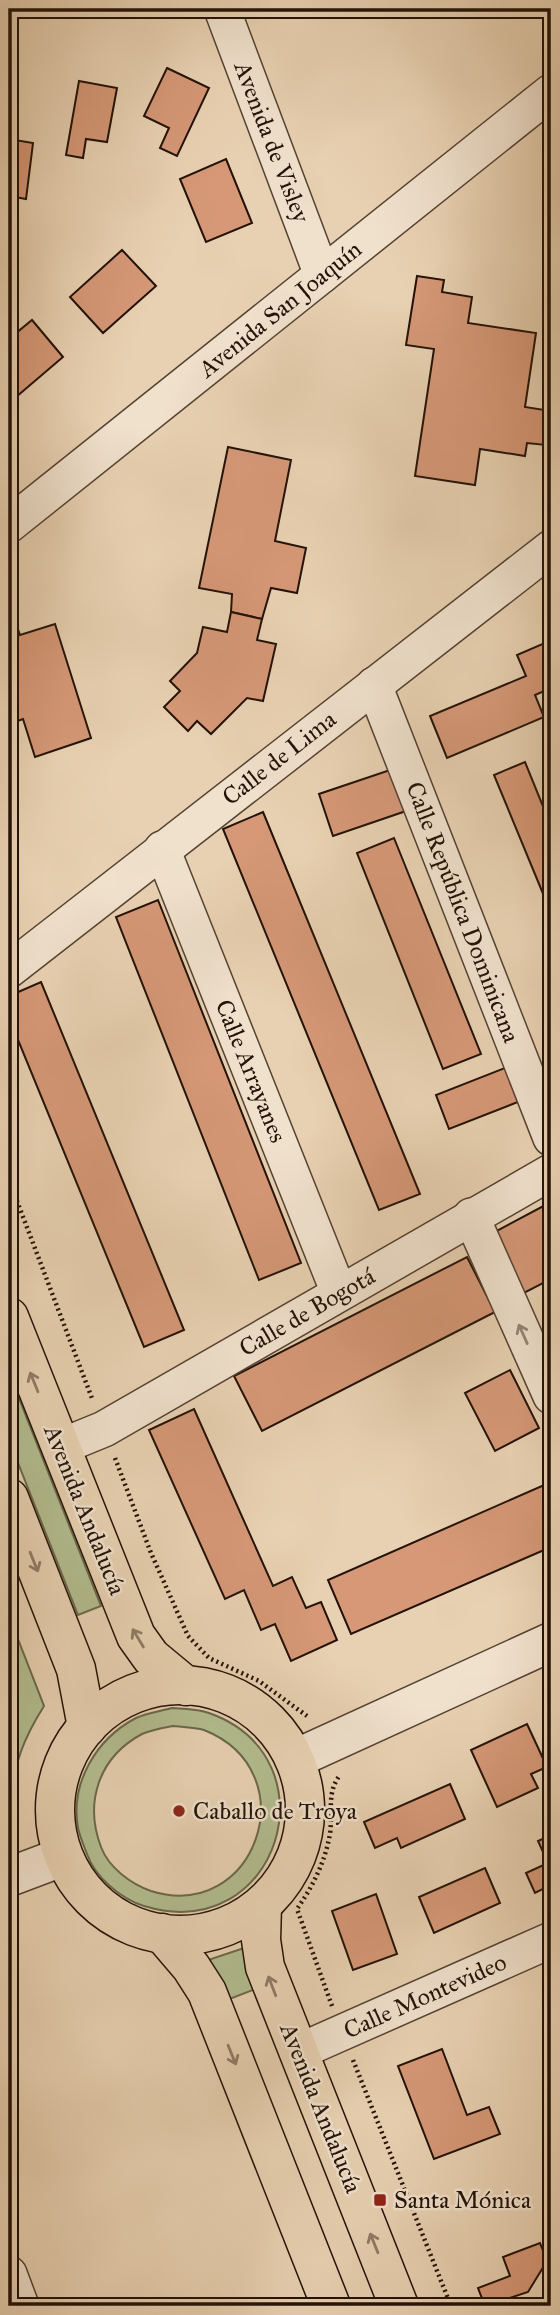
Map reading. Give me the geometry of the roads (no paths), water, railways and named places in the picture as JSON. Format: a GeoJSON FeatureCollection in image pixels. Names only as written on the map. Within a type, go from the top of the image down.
{"type":"FeatureCollection","features":[{"type":"Feature","properties":{"kind":"main road","name":"Avenida Andalucía"},"geometry":{"type":"LineString","coordinates":[[9,1317],[136,1636],[151,1657],[186,1686]]}},
{"type":"Feature","properties":{"kind":"main road"},"geometry":{"type":"LineString","coordinates":[[9,1499],[76,1669],[87,1727]]}},
{"type":"Feature","properties":{"kind":"main road"},"geometry":{"type":"LineString","coordinates":[[195,1685],[236,1698],[271,1723],[295,1759],[305,1798],[302,1838],[288,1875],[262,1905],[228,1926],[190,1936],[150,1933],[113,1917],[83,1891],[62,1857],[54,1814],[60,1772],[80,1733],[112,1704],[152,1688],[186,1686],[195,1685]]}},
{"type":"Feature","properties":{"kind":"main road","name":"Avenida Andalucía"},"geometry":{"type":"LineString","coordinates":[[262,1905],[261,1940],[265,1966],[399,2306]]}},
{"type":"Feature","properties":{"kind":"main road"},"geometry":{"type":"LineString","coordinates":[[162,1933],[191,1967],[207,1992],[331,2306]]}},
{"type":"Feature","properties":{"kind":"street","name":"Avenida de Visley"},"geometry":{"type":"LineString","coordinates":[[222,9],[322,275]]}},
{"type":"Feature","properties":{"kind":"street","name":"Avenida San Joaquín"},"geometry":{"type":"LineString","coordinates":[[9,525],[551,92]]}},
{"type":"Feature","properties":{"kind":"street","name":"Calle de Lima"},"geometry":{"type":"LineString","coordinates":[[9,970],[551,548]]}},
{"type":"Feature","properties":{"kind":"street","name":"Calle República Dominicana"},"geometry":{"type":"LineString","coordinates":[[374,685],[551,1138]]}},
{"type":"Feature","properties":{"kind":"street","name":"Calle Arrayanes"},"geometry":{"type":"LineString","coordinates":[[162,849],[339,1293]]}},
{"type":"Feature","properties":{"kind":"street","name":"Calle de Bogotá"},"geometry":{"type":"LineString","coordinates":[[60,1447],[104,1429],[551,1172]]}},
{"type":"Feature","properties":{"kind":"street"},"geometry":{"type":"LineString","coordinates":[[471,1216],[551,1396]]}},
{"type":"Feature","properties":{"kind":"street"},"geometry":{"type":"LineString","coordinates":[[295,1759],[551,1642]]}},
{"type":"Feature","properties":{"kind":"street"},"geometry":{"type":"LineString","coordinates":[[9,1877],[62,1857]]}},
{"type":"Feature","properties":{"kind":"street","name":"Calle Montevideo"},"geometry":{"type":"LineString","coordinates":[[299,2052],[551,1940]]}},
{"type":"Feature","properties":{"kind":"street"},"geometry":{"type":"LineString","coordinates":[[9,2274],[21,2306]]}},
{"type":"Feature","properties":{"kind":"place","name":"Caballo de Troya"},"geometry":{"type":"Point","coordinates":[179,1811]}},
{"type":"Feature","properties":{"kind":"place","name":"Santa Mónica"},"geometry":{"type":"Point","coordinates":[380,2200]}}]}
